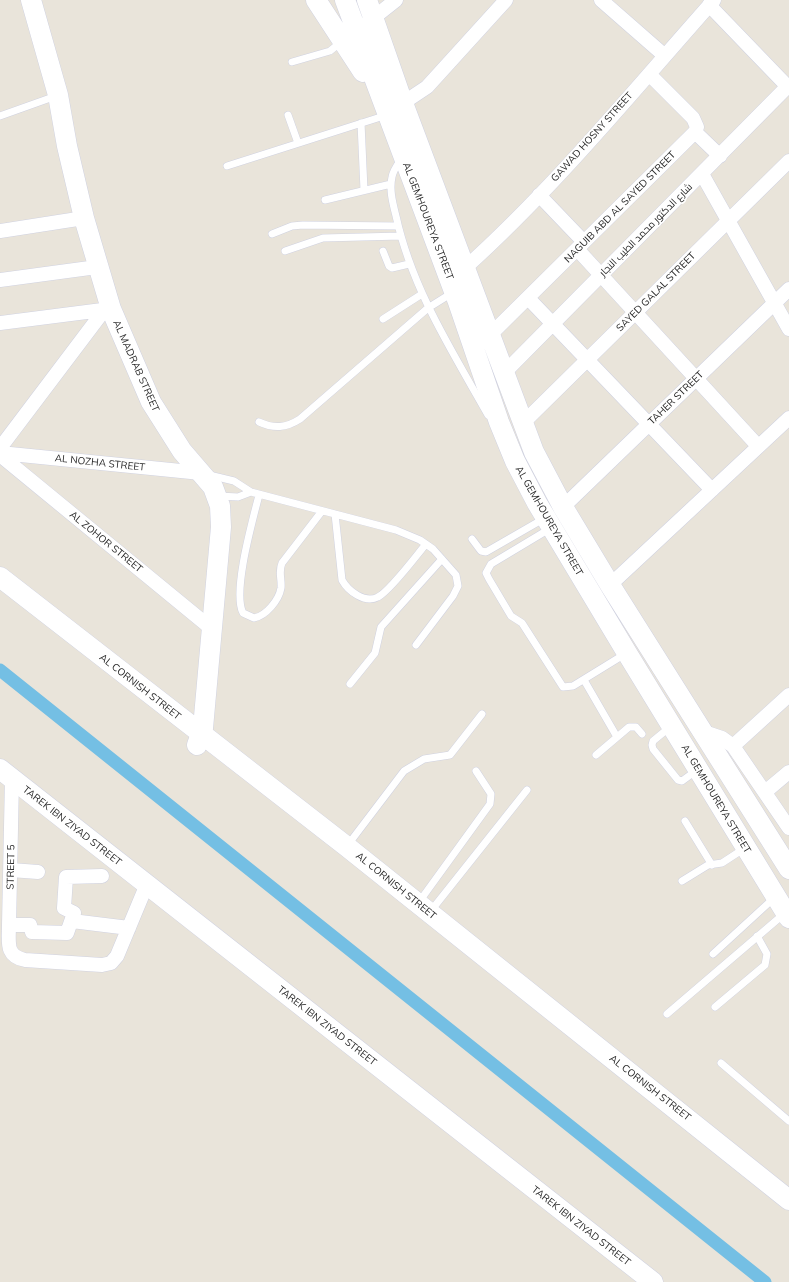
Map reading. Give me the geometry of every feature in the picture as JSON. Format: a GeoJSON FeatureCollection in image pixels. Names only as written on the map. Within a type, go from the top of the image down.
{"type":"FeatureCollection","features":[{"type":"Feature","properties":{"kind":"main road","name":"AL MADRAB STREET"},"geometry":{"type":"LineString","coordinates":[[31,0],[58,95],[67,146],[108,309],[151,402],[169,433],[210,484],[217,496],[220,506],[220,527],[212,629],[199,740]]}},
{"type":"Feature","properties":{"kind":"main road"},"geometry":{"type":"LineString","coordinates":[[316,0],[350,36]]}},
{"type":"Feature","properties":{"kind":"main road","name":"AL GEMHOUREYA STREET"},"geometry":{"type":"LineString","coordinates":[[345,0],[350,36],[392,108],[465,268],[503,374],[534,452],[563,507],[610,585],[789,869]]}},
{"type":"Feature","properties":{"kind":"main road","name":"AL GEMHOUREYA STREET"},"geometry":{"type":"LineString","coordinates":[[370,9],[392,108]]}},
{"type":"Feature","properties":{"kind":"main road","name":"AL GEMHOUREYA STREET"},"geometry":{"type":"LineString","coordinates":[[412,153],[454,292],[468,362],[503,431],[515,461],[548,523],[783,909]]}},
{"type":"Feature","properties":{"kind":"main road","name":"AL CORNISH STREET"},"geometry":{"type":"LineString","coordinates":[[0,577],[199,740],[789,1215]]}},
{"type":"Feature","properties":{"kind":"main road","name":"AL CORNISH STREET"},"geometry":{"type":"LineString","coordinates":[[0,592],[199,740],[346,846],[789,1200]]}},
{"type":"Feature","properties":{"kind":"main road","name":"TAREK IBN ZIYAD STREET"},"geometry":{"type":"LineString","coordinates":[[6,774],[653,1282]]}},
{"type":"Feature","properties":{"kind":"main road"},"geometry":{"type":"LineString","coordinates":[[723,809],[734,806],[743,796]]}},
{"type":"Feature","properties":{"kind":"main road"},"geometry":{"type":"LineString","coordinates":[[741,841],[746,824],[757,819]]}},
{"type":"Feature","properties":{"kind":"street"},"geometry":{"type":"LineString","coordinates":[[350,36],[370,9],[396,0]]}},
{"type":"Feature","properties":{"kind":"street"},"geometry":{"type":"LineString","coordinates":[[392,108],[427,87],[506,0]]}},
{"type":"Feature","properties":{"kind":"street"},"geometry":{"type":"LineString","coordinates":[[601,0],[665,56]]}},
{"type":"Feature","properties":{"kind":"street"},"geometry":{"type":"LineString","coordinates":[[712,3],[789,86]]}},
{"type":"Feature","properties":{"kind":"street","name":"GAWAD HOSNY STREET"},"geometry":{"type":"LineString","coordinates":[[465,268],[504,233],[539,196],[712,3]]}},
{"type":"Feature","properties":{"kind":"street"},"geometry":{"type":"LineString","coordinates":[[649,74],[693,118],[697,127],[695,132],[720,156]]}},
{"type":"Feature","properties":{"kind":"street","name":"شارع الدكتور محمد الطيب النجار"},"geometry":{"type":"LineString","coordinates":[[503,374],[789,86]]}},
{"type":"Feature","properties":{"kind":"street","name":"NAGUIB ABD AL SAYED STREET"},"geometry":{"type":"LineString","coordinates":[[489,336],[695,132]]}},
{"type":"Feature","properties":{"kind":"street","name":"SAYED GALAL STREET"},"geometry":{"type":"LineString","coordinates":[[523,423],[636,313],[789,160]]}},
{"type":"Feature","properties":{"kind":"street"},"geometry":{"type":"LineString","coordinates":[[702,174],[789,330]]}},
{"type":"Feature","properties":{"kind":"street"},"geometry":{"type":"LineString","coordinates":[[539,196],[581,245],[601,275],[758,446]]}},
{"type":"Feature","properties":{"kind":"street"},"geometry":{"type":"LineString","coordinates":[[0,231],[84,218]]}},
{"type":"Feature","properties":{"kind":"street"},"geometry":{"type":"LineString","coordinates":[[0,280],[97,267]]}},
{"type":"Feature","properties":{"kind":"street","name":"TAHER STREET"},"geometry":{"type":"LineString","coordinates":[[563,507],[789,290]]}},
{"type":"Feature","properties":{"kind":"street"},"geometry":{"type":"LineString","coordinates":[[528,298],[712,490]]}},
{"type":"Feature","properties":{"kind":"street"},"geometry":{"type":"LineString","coordinates":[[0,323],[108,309]]}},
{"type":"Feature","properties":{"kind":"street"},"geometry":{"type":"LineString","coordinates":[[0,448],[108,309]]}},
{"type":"Feature","properties":{"kind":"street"},"geometry":{"type":"LineString","coordinates":[[610,585],[789,418]]}},
{"type":"Feature","properties":{"kind":"street","name":"AL NOZHA STREET"},"geometry":{"type":"LineString","coordinates":[[0,454],[201,473]]}},
{"type":"Feature","properties":{"kind":"street","name":"AL ZOHOR STREET"},"geometry":{"type":"LineString","coordinates":[[0,454],[212,629]]}},
{"type":"Feature","properties":{"kind":"street"},"geometry":{"type":"LineString","coordinates":[[733,746],[786,704]]}},
{"type":"Feature","properties":{"kind":"street"},"geometry":{"type":"LineString","coordinates":[[701,731],[722,738],[733,746],[789,828]]}},
{"type":"Feature","properties":{"kind":"street"},"geometry":{"type":"LineString","coordinates":[[765,792],[789,772]]}},
{"type":"Feature","properties":{"kind":"street","name":"STREET 5"},"geometry":{"type":"LineString","coordinates":[[6,774],[10,870],[9,925],[12,955],[25,960],[107,964],[114,961],[129,928]]}},
{"type":"Feature","properties":{"kind":"street"},"geometry":{"type":"LineString","coordinates":[[10,870],[38,872]]}},
{"type":"Feature","properties":{"kind":"street"},"geometry":{"type":"LineString","coordinates":[[69,927],[74,912],[64,908],[66,877],[102,876]]}},
{"type":"Feature","properties":{"kind":"street"},"geometry":{"type":"LineString","coordinates":[[9,925],[30,925],[32,932],[69,927],[129,928],[147,884]]}},
{"type":"Feature","properties":{"kind":"lane"},"geometry":{"type":"LineString","coordinates":[[292,62],[330,51],[350,36]]}},
{"type":"Feature","properties":{"kind":"lane"},"geometry":{"type":"LineString","coordinates":[[0,116],[58,95]]}},
{"type":"Feature","properties":{"kind":"lane"},"geometry":{"type":"LineString","coordinates":[[228,166],[361,123],[392,108]]}},
{"type":"Feature","properties":{"kind":"lane"},"geometry":{"type":"LineString","coordinates":[[288,115],[298,143]]}},
{"type":"Feature","properties":{"kind":"lane"},"geometry":{"type":"LineString","coordinates":[[361,123],[364,190]]}},
{"type":"Feature","properties":{"kind":"lane"},"geometry":{"type":"LineString","coordinates":[[412,153],[392,175],[391,184],[398,226],[410,264],[428,308],[468,362]]}},
{"type":"Feature","properties":{"kind":"lane"},"geometry":{"type":"LineString","coordinates":[[325,200],[391,184]]}},
{"type":"Feature","properties":{"kind":"lane"},"geometry":{"type":"LineString","coordinates":[[272,234],[292,226],[303,225],[398,226]]}},
{"type":"Feature","properties":{"kind":"lane"},"geometry":{"type":"LineString","coordinates":[[285,251],[322,238],[401,236]]}},
{"type":"Feature","properties":{"kind":"lane"},"geometry":{"type":"LineString","coordinates":[[383,251],[389,266],[392,268],[410,264]]}},
{"type":"Feature","properties":{"kind":"lane"},"geometry":{"type":"LineString","coordinates":[[259,422],[276,427],[289,425],[300,419],[428,308],[454,292]]}},
{"type":"Feature","properties":{"kind":"lane"},"geometry":{"type":"LineString","coordinates":[[383,319],[422,294]]}},
{"type":"Feature","properties":{"kind":"lane"},"geometry":{"type":"LineString","coordinates":[[201,473],[234,481],[250,492],[396,530],[413,536],[426,544],[456,574],[458,586],[457,591],[416,645]]}},
{"type":"Feature","properties":{"kind":"lane"},"geometry":{"type":"LineString","coordinates":[[217,496],[238,497],[250,492]]}},
{"type":"Feature","properties":{"kind":"lane"},"geometry":{"type":"LineString","coordinates":[[259,494],[244,553],[240,602],[243,613],[254,618],[265,614],[278,596],[281,588],[279,573],[282,563],[322,511]]}},
{"type":"Feature","properties":{"kind":"lane"},"geometry":{"type":"LineString","coordinates":[[335,514],[342,580],[347,588],[366,599],[372,599],[382,594],[426,544]]}},
{"type":"Feature","properties":{"kind":"lane"},"geometry":{"type":"LineString","coordinates":[[472,539],[481,551],[486,552],[548,523]]}},
{"type":"Feature","properties":{"kind":"lane"},"geometry":{"type":"LineString","coordinates":[[548,523],[491,564],[486,573],[511,616],[522,623],[561,684],[570,688],[627,653]]}},
{"type":"Feature","properties":{"kind":"lane"},"geometry":{"type":"LineString","coordinates":[[350,684],[375,653],[381,627],[442,559]]}},
{"type":"Feature","properties":{"kind":"lane"},"geometry":{"type":"LineString","coordinates":[[584,680],[617,737]]}},
{"type":"Feature","properties":{"kind":"lane"},"geometry":{"type":"LineString","coordinates":[[346,846],[404,771],[424,759],[450,755],[482,714]]}},
{"type":"Feature","properties":{"kind":"lane"},"geometry":{"type":"LineString","coordinates":[[672,725],[653,741],[652,747],[678,780],[682,781],[699,769]]}},
{"type":"Feature","properties":{"kind":"lane"},"geometry":{"type":"LineString","coordinates":[[596,755],[632,726],[636,727],[642,734]]}},
{"type":"Feature","properties":{"kind":"lane"},"geometry":{"type":"LineString","coordinates":[[424,908],[490,804],[491,794],[476,771]]}},
{"type":"Feature","properties":{"kind":"lane"},"geometry":{"type":"LineString","coordinates":[[424,908],[527,790]]}},
{"type":"Feature","properties":{"kind":"lane"},"geometry":{"type":"LineString","coordinates":[[685,821],[712,865]]}},
{"type":"Feature","properties":{"kind":"lane"},"geometry":{"type":"LineString","coordinates":[[682,881],[712,865],[722,863],[741,841]]}},
{"type":"Feature","properties":{"kind":"lane"},"geometry":{"type":"LineString","coordinates":[[667,1014],[757,936],[783,909]]}},
{"type":"Feature","properties":{"kind":"lane"},"geometry":{"type":"LineString","coordinates":[[713,954],[783,909]]}},
{"type":"Feature","properties":{"kind":"lane"},"geometry":{"type":"LineString","coordinates":[[716,1007],[765,965],[767,954],[757,936]]}},
{"type":"Feature","properties":{"kind":"lane"},"geometry":{"type":"LineString","coordinates":[[721,1063],[789,1121]]}},
{"type":"Feature","properties":{"kind":"waterway"},"geometry":{"type":"LineString","coordinates":[[0,670],[765,1282]]}}]}
